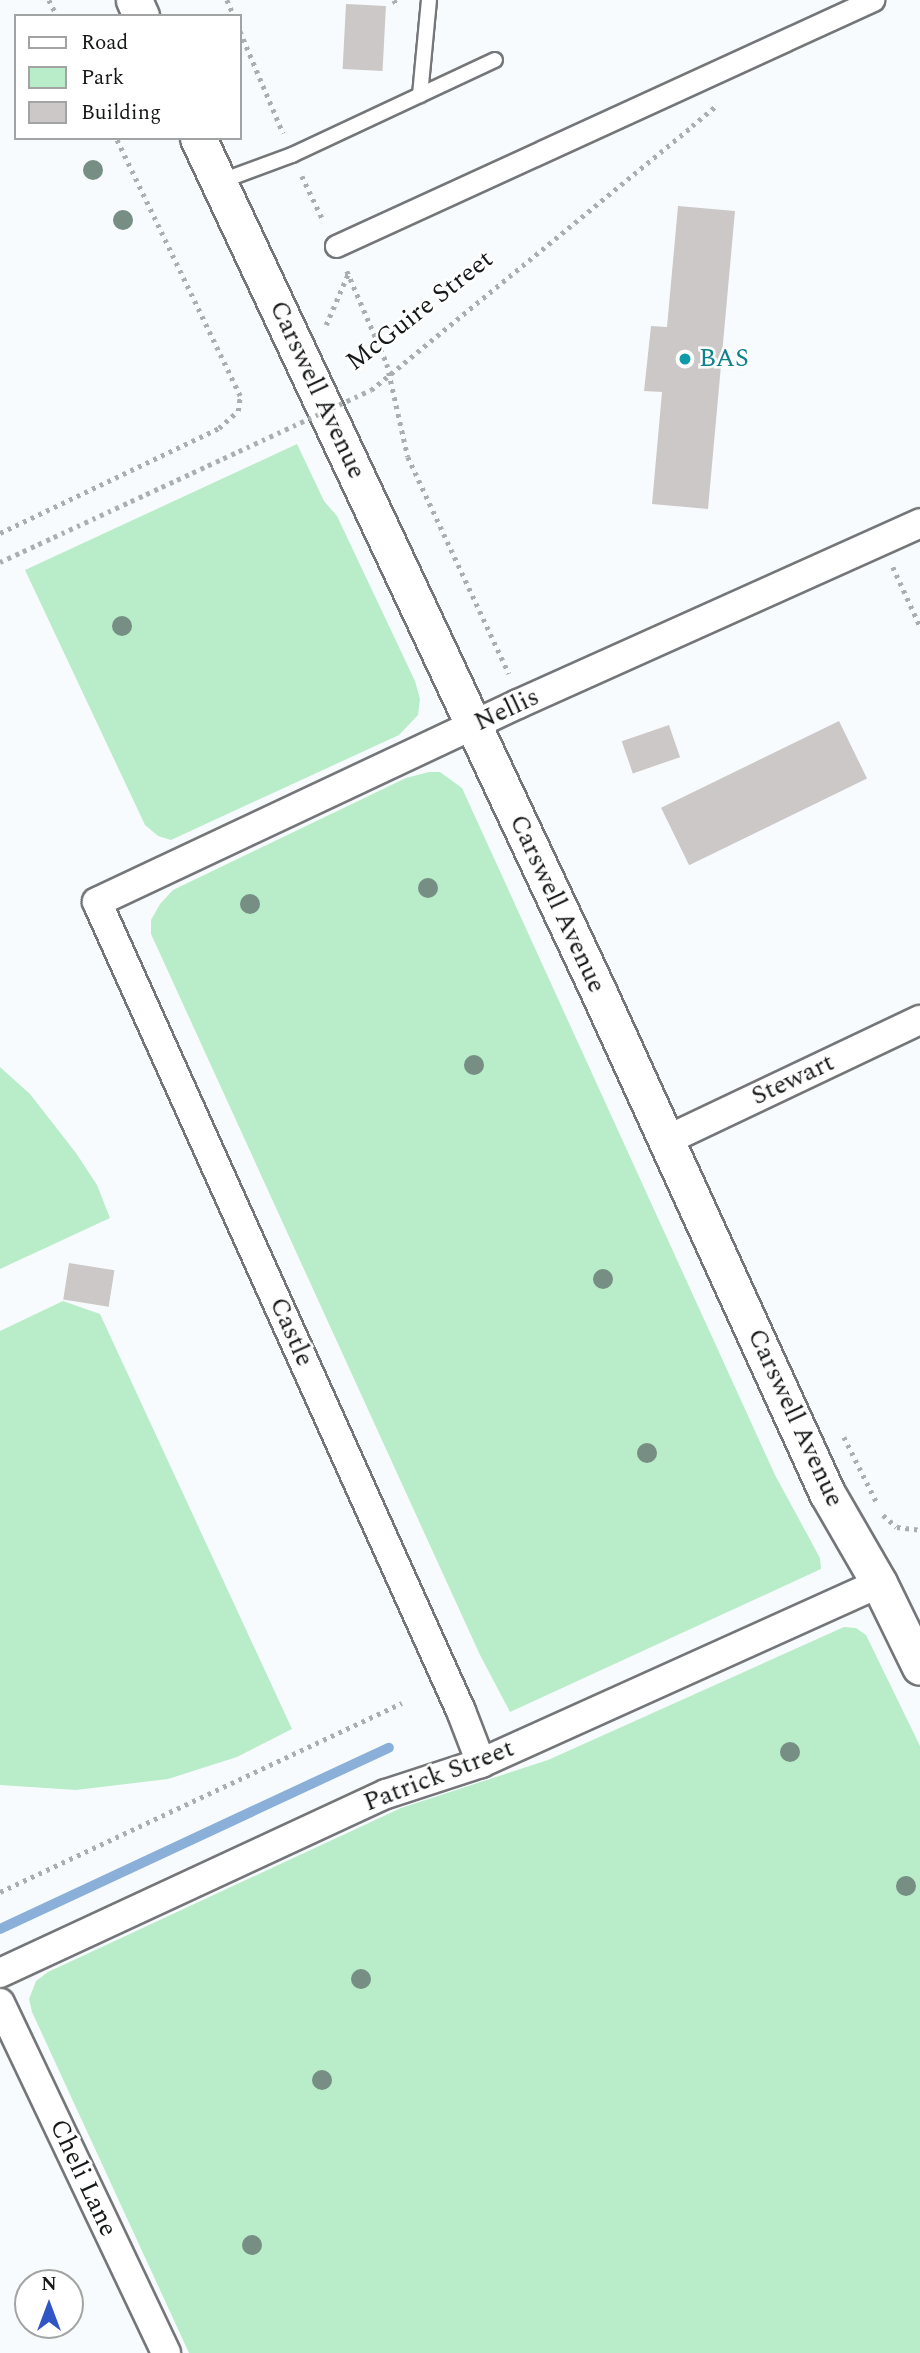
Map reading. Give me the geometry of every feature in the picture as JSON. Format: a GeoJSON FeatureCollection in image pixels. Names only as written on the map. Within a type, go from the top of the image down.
{"type":"FeatureCollection","features":[{"type":"Feature","properties":{"kind":"street"},"geometry":{"type":"LineString","coordinates":[[336,246],[873,0]]}},
{"type":"Feature","properties":{"kind":"street","name":"Carswell Avenue"},"geometry":{"type":"LineString","coordinates":[[199,140],[667,1140],[828,1493],[879,1583],[920,1667]]}},
{"type":"Feature","properties":{"kind":"street","name":"Nellis"},"geometry":{"type":"LineString","coordinates":[[97,902],[474,725],[920,523]]}},
{"type":"Feature","properties":{"kind":"street","name":"Castle"},"geometry":{"type":"LineString","coordinates":[[97,902],[461,1711],[481,1763]]}},
{"type":"Feature","properties":{"kind":"street","name":"Stewart"},"geometry":{"type":"LineString","coordinates":[[667,1140],[920,1020]]}},
{"type":"Feature","properties":{"kind":"street","name":"Patrick Street"},"geometry":{"type":"LineString","coordinates":[[0,1973],[386,1794],[481,1763],[879,1583]]}},
{"type":"Feature","properties":{"kind":"street","name":"Cheli Lane"},"geometry":{"type":"LineString","coordinates":[[0,2003],[166,2353]]}},
{"type":"Feature","properties":{"kind":"lane"},"geometry":{"type":"LineString","coordinates":[[420,95],[429,0]]}},
{"type":"Feature","properties":{"kind":"lane"},"geometry":{"type":"LineString","coordinates":[[219,182],[292,155],[495,60]]}},
{"type":"Feature","properties":{"kind":"path","name":"McGuire Street"},"geometry":{"type":"LineString","coordinates":[[0,562],[371,390],[692,126]]}},
{"type":"Feature","properties":{"kind":"path"},"geometry":{"type":"LineString","coordinates":[[0,533],[219,428],[238,411],[240,396],[117,140]]}},
{"type":"Feature","properties":{"kind":"path"},"geometry":{"type":"LineString","coordinates":[[336,246],[387,364],[408,457],[513,681]]}},
{"type":"Feature","properties":{"kind":"path"},"geometry":{"type":"LineString","coordinates":[[326,326],[348,274]]}},
{"type":"Feature","properties":{"kind":"path"},"geometry":{"type":"LineString","coordinates":[[880,541],[920,626]]}},
{"type":"Feature","properties":{"kind":"path"},"geometry":{"type":"LineString","coordinates":[[841,1431],[883,1515],[897,1527],[920,1530]]}},
{"type":"Feature","properties":{"kind":"path"},"geometry":{"type":"LineString","coordinates":[[0,1892],[402,1703]]}},
{"type":"Feature","properties":{"kind":"green space"},"geometry":{"type":"Polygon","coordinates":[[[297,444],[324,501],[337,516],[415,681],[420,699],[418,715],[399,735],[171,840],[158,836],[145,825],[25,570],[297,444]]]}},
{"type":"Feature","properties":{"kind":"green space"},"geometry":{"type":"Polygon","coordinates":[[[440,772],[462,788],[775,1475],[820,1558],[821,1569],[510,1712],[480,1655],[151,934],[151,920],[160,904],[173,890],[406,778],[440,772]]]}},
{"type":"Feature","properties":{"kind":"green space"},"geometry":{"type":"Polygon","coordinates":[[[0,1067],[30,1094],[76,1153],[97,1185],[110,1218],[0,1269],[0,1067]]]}},
{"type":"Feature","properties":{"kind":"green space"},"geometry":{"type":"Polygon","coordinates":[[[63,1301],[100,1314],[292,1729],[237,1757],[168,1779],[76,1790],[0,1785],[0,1331],[63,1301]]]}},
{"type":"Feature","properties":{"kind":"green space"},"geometry":{"type":"Polygon","coordinates":[[[844,1627],[856,1628],[866,1635],[920,1746],[920,2353],[189,2353],[32,2012],[29,1999],[36,1981],[48,1972],[401,1808],[548,1760],[844,1627]]]}},
{"type":"Feature","properties":{"kind":"building"},"geometry":{"type":"Polygon","coordinates":[[[346,4],[386,6],[383,71],[343,69],[346,4]]]}},
{"type":"Feature","properties":{"kind":"building","name":"BAS"},"geometry":{"type":"Polygon","coordinates":[[[678,206],[735,211],[708,509],[652,504],[662,392],[644,391],[651,326],[667,327],[678,206]]]}},
{"type":"Feature","properties":{"kind":"building"},"geometry":{"type":"Polygon","coordinates":[[[839,721],[867,779],[689,865],[661,808],[839,721]]]}},
{"type":"Feature","properties":{"kind":"building"},"geometry":{"type":"Polygon","coordinates":[[[669,725],[680,757],[633,773],[622,741],[669,725]]]}},
{"type":"Feature","properties":{"kind":"building"},"geometry":{"type":"Polygon","coordinates":[[[69,1263],[114,1270],[109,1307],[63,1300],[69,1263]]]}},
{"type":"Feature","properties":{"kind":"waterway"},"geometry":{"type":"LineString","coordinates":[[0,1929],[389,1748]]}},
{"type":"Feature","properties":{"kind":"place","name":"BAS"},"geometry":{"type":"Point","coordinates":[685,359]}}]}
